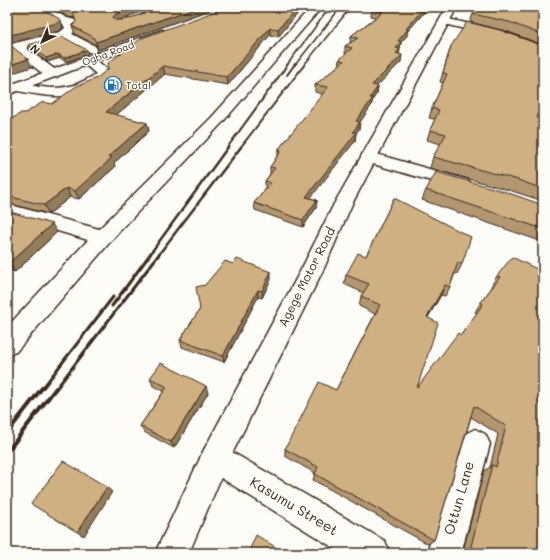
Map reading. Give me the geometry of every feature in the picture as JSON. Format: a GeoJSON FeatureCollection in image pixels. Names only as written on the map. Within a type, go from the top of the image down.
{"type":"FeatureCollection","features":[{"type":"Feature","properties":{"kind":"street"},"geometry":{"type":"LineString","coordinates":[[12,48],[64,34],[71,28],[68,25],[71,22],[64,21],[40,7]]}},
{"type":"Feature","properties":{"kind":"street"},"geometry":{"type":"LineString","coordinates":[[7,344],[103,237],[216,121],[317,7]]}},
{"type":"Feature","properties":{"kind":"street"},"geometry":{"type":"LineString","coordinates":[[448,14],[543,51]]}},
{"type":"Feature","properties":{"kind":"street","name":"Agege Motor Road"},"geometry":{"type":"LineString","coordinates":[[172,553],[215,458],[314,266],[343,204],[448,14]]}},
{"type":"Feature","properties":{"kind":"street","name":"Ogba Road"},"geometry":{"type":"LineString","coordinates":[[12,89],[52,74],[89,55],[174,29]]}},
{"type":"Feature","properties":{"kind":"street"},"geometry":{"type":"LineString","coordinates":[[12,89],[50,94],[74,92],[85,88],[103,75],[89,55],[64,34]]}},
{"type":"Feature","properties":{"kind":"street"},"geometry":{"type":"LineString","coordinates":[[12,48],[52,74]]}},
{"type":"Feature","properties":{"kind":"street"},"geometry":{"type":"LineString","coordinates":[[369,157],[476,188]]}},
{"type":"Feature","properties":{"kind":"street"},"geometry":{"type":"LineString","coordinates":[[7,210],[103,237]]}},
{"type":"Feature","properties":{"kind":"street","name":"Ottun Lane"},"geometry":{"type":"LineString","coordinates":[[444,553],[475,444]]}},
{"type":"Feature","properties":{"kind":"street","name":"Kasumu Street"},"geometry":{"type":"LineString","coordinates":[[215,458],[373,553]]}},
{"type":"Feature","properties":{"kind":"building"},"geometry":{"type":"Polygon","coordinates":[[[13,7],[40,7],[61,20],[57,23],[7,36],[7,9],[13,7]]]}},
{"type":"Feature","properties":{"kind":"building"},"geometry":{"type":"Polygon","coordinates":[[[60,7],[133,7],[116,14],[113,17],[116,20],[125,20],[161,7],[198,7],[96,42],[93,37],[72,26],[76,22],[73,12],[60,7]]]}},
{"type":"Feature","properties":{"kind":"building"},"geometry":{"type":"Polygon","coordinates":[[[227,7],[298,7],[278,29],[270,28],[227,77],[163,66],[106,112],[147,123],[108,157],[112,158],[75,191],[67,188],[44,205],[7,196],[7,122],[43,102],[52,104],[75,87],[97,78],[109,68],[108,63],[142,38],[227,7]]]}},
{"type":"Feature","properties":{"kind":"building"},"geometry":{"type":"Polygon","coordinates":[[[375,7],[425,7],[398,41],[401,42],[396,48],[400,49],[396,53],[402,55],[372,85],[378,86],[370,98],[373,98],[356,121],[360,122],[353,132],[356,133],[306,197],[317,200],[303,220],[254,203],[271,183],[265,181],[275,168],[270,167],[281,151],[278,150],[328,87],[315,85],[344,61],[339,60],[352,48],[345,46],[358,38],[351,36],[383,12],[372,10],[375,7]]]}},
{"type":"Feature","properties":{"kind":"building"},"geometry":{"type":"Polygon","coordinates":[[[478,7],[543,7],[543,35],[509,22],[473,14],[478,7]]]}},
{"type":"Feature","properties":{"kind":"building"},"geometry":{"type":"Polygon","coordinates":[[[467,22],[500,30],[543,46],[543,189],[518,180],[433,157],[446,134],[430,130],[439,110],[432,108],[447,74],[443,73],[451,46],[467,22]]]}},
{"type":"Feature","properties":{"kind":"building"},"geometry":{"type":"Polygon","coordinates":[[[61,36],[87,50],[64,58],[58,54],[46,58],[28,45],[61,36]]]}},
{"type":"Feature","properties":{"kind":"building"},"geometry":{"type":"Polygon","coordinates":[[[10,45],[28,59],[7,66],[7,46],[10,45]]]}},
{"type":"Feature","properties":{"kind":"building"},"geometry":{"type":"Polygon","coordinates":[[[436,172],[503,191],[543,205],[543,229],[426,190],[436,172]]]}},
{"type":"Feature","properties":{"kind":"building"},"geometry":{"type":"Polygon","coordinates":[[[394,198],[471,237],[462,264],[458,262],[450,287],[445,285],[427,317],[438,323],[417,388],[458,333],[461,335],[483,304],[481,302],[500,277],[497,276],[512,257],[543,272],[543,553],[467,553],[464,551],[470,550],[492,465],[496,467],[506,426],[474,406],[434,540],[315,474],[318,467],[285,449],[319,382],[336,390],[380,305],[361,296],[369,284],[346,275],[358,253],[366,256],[394,198]]]}},
{"type":"Feature","properties":{"kind":"building"},"geometry":{"type":"Polygon","coordinates":[[[7,211],[52,224],[9,263],[7,263],[7,211]]]}},
{"type":"Feature","properties":{"kind":"building"},"geometry":{"type":"Polygon","coordinates":[[[237,259],[271,272],[262,291],[258,290],[223,356],[180,340],[200,309],[196,287],[205,285],[225,261],[233,264],[237,259]]]}},
{"type":"Feature","properties":{"kind":"building"},"geometry":{"type":"Polygon","coordinates":[[[161,363],[206,386],[171,442],[140,426],[167,387],[150,378],[161,363]]]}},
{"type":"Feature","properties":{"kind":"building"},"geometry":{"type":"Polygon","coordinates":[[[63,461],[107,487],[77,532],[31,504],[63,461]]]}},
{"type":"Feature","properties":{"kind":"building"},"geometry":{"type":"Polygon","coordinates":[[[256,535],[285,553],[248,553],[256,535]]]}},
{"type":"Feature","properties":{"kind":"railway"},"geometry":{"type":"LineString","coordinates":[[287,65],[330,7]]}},
{"type":"Feature","properties":{"kind":"railway"},"geometry":{"type":"LineString","coordinates":[[295,65],[341,7]]}},
{"type":"Feature","properties":{"kind":"railway"},"geometry":{"type":"LineString","coordinates":[[304,65],[351,7]]}},
{"type":"Feature","properties":{"kind":"railway"},"geometry":{"type":"LineString","coordinates":[[227,148],[288,64]]}},
{"type":"Feature","properties":{"kind":"railway"},"geometry":{"type":"LineString","coordinates":[[287,75],[295,64]]}},
{"type":"Feature","properties":{"kind":"railway"},"geometry":{"type":"LineString","coordinates":[[240,148],[305,64]]}},
{"type":"Feature","properties":{"kind":"railway"},"geometry":{"type":"LineString","coordinates":[[150,254],[228,147]]}},
{"type":"Feature","properties":{"kind":"railway"},"geometry":{"type":"LineString","coordinates":[[159,254],[241,147]]}},
{"type":"Feature","properties":{"kind":"railway"},"geometry":{"type":"LineString","coordinates":[[112,306],[151,253]]}},
{"type":"Feature","properties":{"kind":"railway"},"geometry":{"type":"LineString","coordinates":[[56,389],[160,253]]}},
{"type":"Feature","properties":{"kind":"railway"},"geometry":{"type":"LineString","coordinates":[[42,389],[113,297]]}},
{"type":"Feature","properties":{"kind":"railway"},"geometry":{"type":"LineString","coordinates":[[7,433],[42,388]]}},
{"type":"Feature","properties":{"kind":"railway"},"geometry":{"type":"LineString","coordinates":[[7,452],[56,388]]}},
{"type":"Feature","properties":{"kind":"place","name":"Total"},"geometry":{"type":"Point","coordinates":[113,85]}}]}
